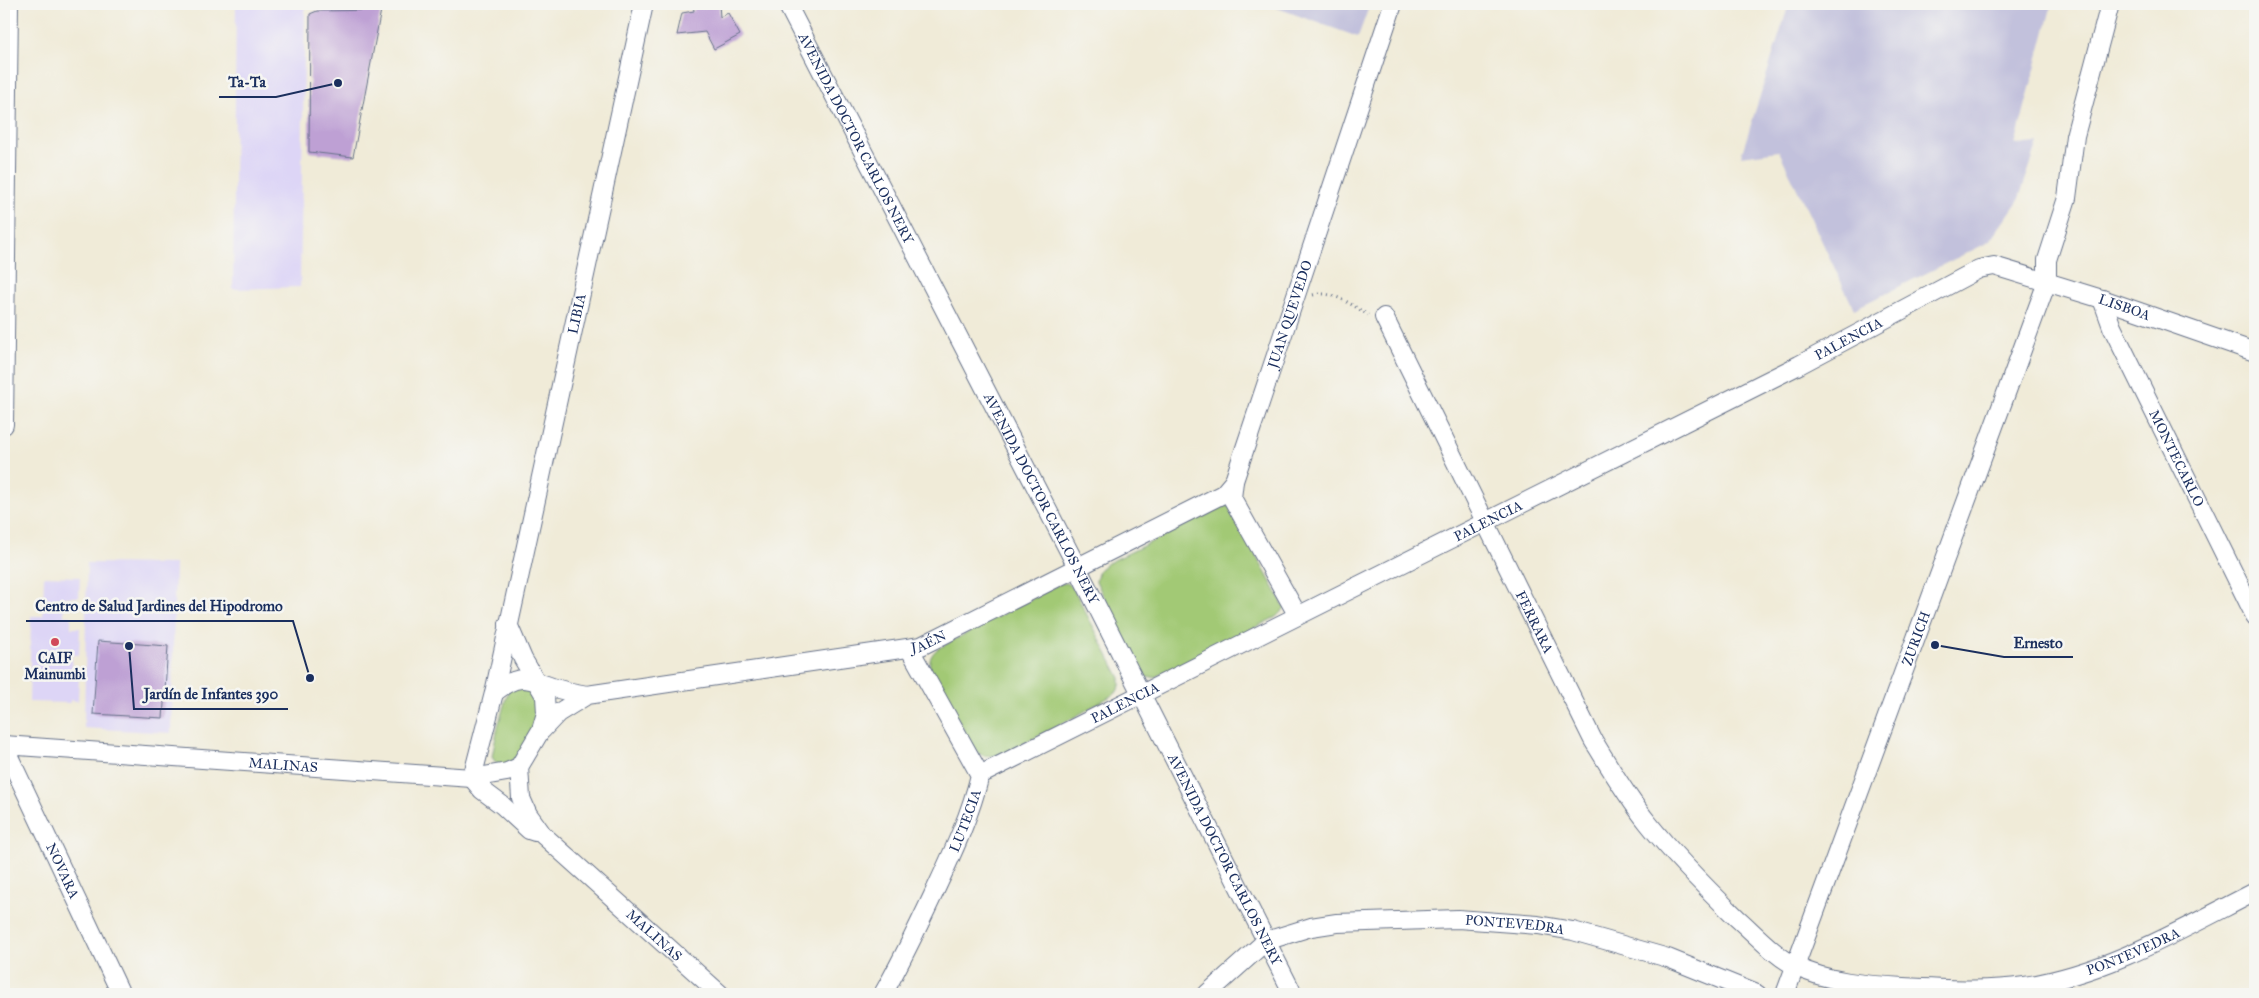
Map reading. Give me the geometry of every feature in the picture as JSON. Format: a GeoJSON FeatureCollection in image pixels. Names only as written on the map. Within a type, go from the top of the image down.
{"type":"FeatureCollection","features":[{"type":"Feature","properties":{"kind":"street"},"geometry":{"type":"LineString","coordinates":[[4,425],[9,4]]}},
{"type":"Feature","properties":{"kind":"street","name":"LIBIA"},"geometry":{"type":"LineString","coordinates":[[472,778],[494,692],[644,4]]}},
{"type":"Feature","properties":{"kind":"street","name":"AVENIDA DOCTOR CARLOS NERY"},"geometry":{"type":"LineString","coordinates":[[787,4],[1077,566],[1292,994]]}},
{"type":"Feature","properties":{"kind":"street","name":"JUAN QUEVEDO"},"geometry":{"type":"LineString","coordinates":[[1298,614],[1232,498],[1234,481],[1393,4]]}},
{"type":"Feature","properties":{"kind":"street","name":"ZURICH"},"geometry":{"type":"LineString","coordinates":[[1784,994],[2047,282],[2047,260],[2067,198],[2075,136],[2110,4]]}},
{"type":"Feature","properties":{"kind":"street","name":"LISBOA"},"geometry":{"type":"LineString","coordinates":[[1994,266],[2102,299],[2255,352]]}},
{"type":"Feature","properties":{"kind":"street","name":"PALENCIA"},"geometry":{"type":"LineString","coordinates":[[980,775],[1483,521],[1799,365],[1979,269],[1994,266]]}},
{"type":"Feature","properties":{"kind":"street","name":"MONTECARLO"},"geometry":{"type":"LineString","coordinates":[[2102,299],[2112,327],[2255,616]]}},
{"type":"Feature","properties":{"kind":"street","name":"FERRARA"},"geometry":{"type":"LineString","coordinates":[[1384,317],[1483,521],[1593,740],[1647,822],[1702,884],[1771,949],[1794,965]]}},
{"type":"Feature","properties":{"kind":"street","name":"JAÉN"},"geometry":{"type":"LineString","coordinates":[[537,680],[553,687],[586,695],[909,648],[938,639],[1077,566],[1223,494],[1234,481]]}},
{"type":"Feature","properties":{"kind":"street"},"geometry":{"type":"LineString","coordinates":[[472,778],[507,772],[519,767],[542,730],[546,713],[545,696],[523,659],[508,624]]}},
{"type":"Feature","properties":{"kind":"street","name":"LUTECIA"},"geometry":{"type":"LineString","coordinates":[[882,994],[901,963],[952,854],[966,822],[980,775],[909,648]]}},
{"type":"Feature","properties":{"kind":"street"},"geometry":{"type":"LineString","coordinates":[[494,692],[506,682],[521,678],[537,680]]}},
{"type":"Feature","properties":{"kind":"street","name":"JAÉN"},"geometry":{"type":"LineString","coordinates":[[542,730],[558,713],[586,695]]}},
{"type":"Feature","properties":{"kind":"street","name":"MALINAS"},"geometry":{"type":"LineString","coordinates":[[4,745],[472,778],[482,790],[502,805],[529,830],[542,835]]}},
{"type":"Feature","properties":{"kind":"street","name":"NOVARA"},"geometry":{"type":"LineString","coordinates":[[4,745],[121,994]]}},
{"type":"Feature","properties":{"kind":"street","name":"MALINAS"},"geometry":{"type":"LineString","coordinates":[[519,767],[521,798],[528,814],[542,835],[720,994]]}},
{"type":"Feature","properties":{"kind":"street","name":"PONTEVEDRA"},"geometry":{"type":"LineString","coordinates":[[1794,965],[1844,980],[1886,986],[1956,989],[2025,986],[2074,975],[2129,955],[2255,892]]}},
{"type":"Feature","properties":{"kind":"street","name":"PONTEVEDRA"},"geometry":{"type":"LineString","coordinates":[[1266,941],[1311,928],[1337,923],[1458,919],[1538,925],[1573,931],[1668,958],[1757,994]]}},
{"type":"Feature","properties":{"kind":"street"},"geometry":{"type":"LineString","coordinates":[[1207,994],[1266,941]]}},
{"type":"Feature","properties":{"kind":"path"},"geometry":{"type":"LineString","coordinates":[[1295,294],[1305,297],[1322,293],[1350,303],[1371,316],[1384,317]]}},
{"type":"Feature","properties":{"kind":"shaded area"},"geometry":{"type":"Polygon","coordinates":[[[236,4],[305,4],[300,287],[233,289],[236,4]]]}},
{"type":"Feature","properties":{"kind":"shaded area"},"geometry":{"type":"Polygon","coordinates":[[[1266,4],[1370,4],[1358,37],[1266,4]]]}},
{"type":"Feature","properties":{"kind":"shaded area"},"geometry":{"type":"Polygon","coordinates":[[[1789,4],[2052,4],[2015,145],[2038,143],[2018,201],[1989,242],[1854,309],[1779,151],[1741,156],[1789,4]]]}},
{"type":"Feature","properties":{"kind":"shaded area"},"geometry":{"type":"Polygon","coordinates":[[[87,563],[175,564],[171,733],[84,728],[87,563]]]}},
{"type":"Feature","properties":{"kind":"shaded area","name":"CAIF Mainumbi"},"geometry":{"type":"Polygon","coordinates":[[[44,576],[80,577],[79,597],[64,597],[64,616],[71,616],[71,628],[80,628],[79,655],[72,655],[72,675],[79,676],[78,701],[70,700],[70,703],[29,702],[31,616],[43,616],[44,576]]]}},
{"type":"Feature","properties":{"kind":"green space"},"geometry":{"type":"Polygon","coordinates":[[[1225,506],[1229,506],[1285,608],[1276,617],[1155,677],[1145,678],[1140,672],[1096,581],[1099,570],[1106,564],[1225,506]]]}},
{"type":"Feature","properties":{"kind":"green space"},"geometry":{"type":"Polygon","coordinates":[[[1066,583],[1073,588],[1120,678],[1120,686],[1116,693],[1006,753],[985,756],[977,753],[930,670],[931,656],[937,649],[1059,584],[1066,583]]]}},
{"type":"Feature","properties":{"kind":"green space"},"geometry":{"type":"Polygon","coordinates":[[[520,680],[539,694],[537,710],[529,736],[520,752],[512,761],[501,766],[492,757],[498,726],[509,688],[520,680]]]}},
{"type":"Feature","properties":{"kind":"building"},"geometry":{"type":"Polygon","coordinates":[[[693,4],[719,4],[720,17],[728,13],[740,35],[714,49],[705,32],[677,35],[682,13],[694,11],[693,4]]]}},
{"type":"Feature","properties":{"kind":"building"},"geometry":{"type":"Polygon","coordinates":[[[381,10],[353,157],[309,152],[310,14],[317,11],[381,10]]]}},
{"type":"Feature","properties":{"kind":"building"},"geometry":{"type":"Polygon","coordinates":[[[98,641],[168,646],[163,718],[93,714],[98,641]]]}},
{"type":"Feature","properties":{"kind":"place","name":"Ta-Ta"},"geometry":{"type":"Point","coordinates":[338,83]}},
{"type":"Feature","properties":{"kind":"place","name":"CAIF Mainumbi"},"geometry":{"type":"Point","coordinates":[55,642]}},
{"type":"Feature","properties":{"kind":"place","name":"Ernesto"},"geometry":{"type":"Point","coordinates":[1935,645]}},
{"type":"Feature","properties":{"kind":"place","name":"Jardín de Infantes 390"},"geometry":{"type":"Point","coordinates":[129,646]}},
{"type":"Feature","properties":{"kind":"place","name":"Centro de Salud Jardines del Hipodromo"},"geometry":{"type":"Point","coordinates":[310,678]}}]}
